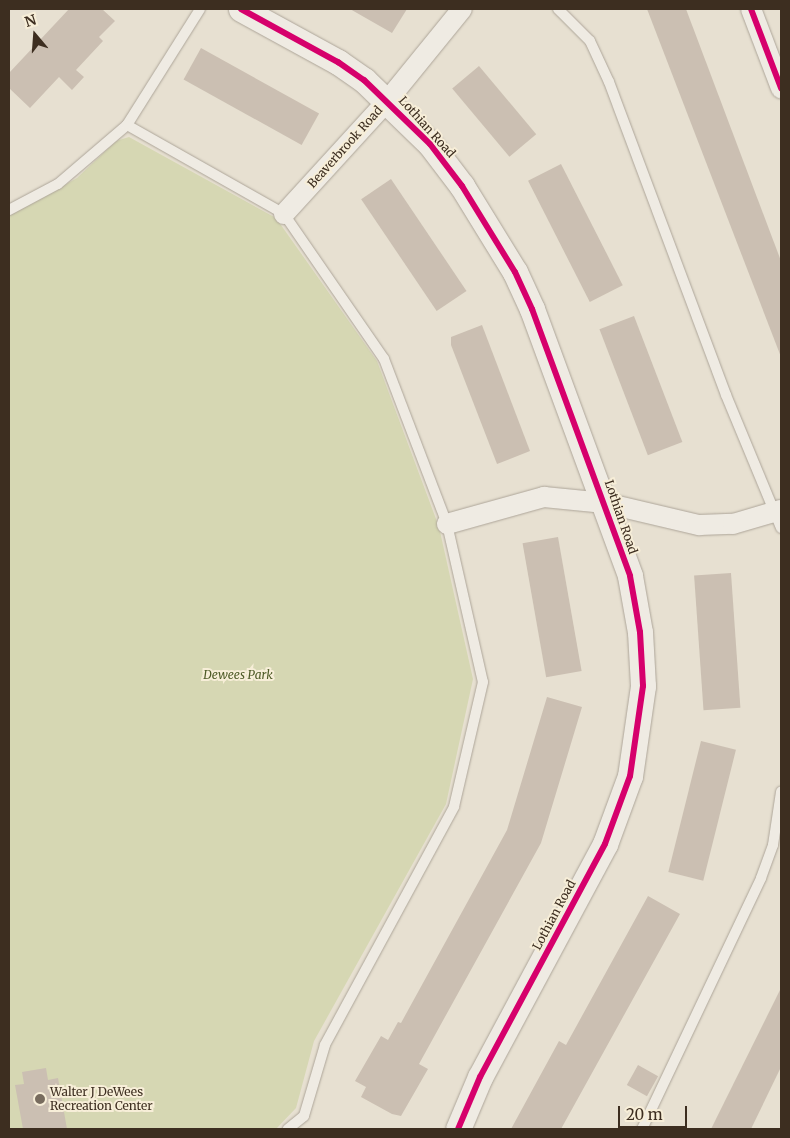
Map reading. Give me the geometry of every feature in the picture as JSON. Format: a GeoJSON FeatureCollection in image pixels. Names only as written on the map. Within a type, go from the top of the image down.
{"type":"FeatureCollection","features":[{"type":"Feature","properties":{"kind":"street","name":"Lothian Road"},"geometry":{"type":"LineString","coordinates":[[241,9],[338,62],[388,100],[430,144],[462,186],[515,272],[605,503],[630,576],[640,632],[643,686],[630,776],[605,844],[480,1077],[458,1129]]}},
{"type":"Feature","properties":{"kind":"street","name":"Beaverbrook Road"},"geometry":{"type":"LineString","coordinates":[[284,214],[388,100],[462,9]]}},
{"type":"Feature","properties":{"kind":"street"},"geometry":{"type":"LineString","coordinates":[[751,9],[781,88]]}},
{"type":"Feature","properties":{"kind":"street"},"geometry":{"type":"LineString","coordinates":[[447,524],[544,496],[605,503],[699,525],[733,524],[779,517]]}},
{"type":"Feature","properties":{"kind":"lane"},"geometry":{"type":"LineString","coordinates":[[9,210],[58,184],[127,125],[200,9]]}},
{"type":"Feature","properties":{"kind":"lane"},"geometry":{"type":"LineString","coordinates":[[558,9],[590,41],[609,82],[726,395],[779,517]]}},
{"type":"Feature","properties":{"kind":"lane"},"geometry":{"type":"LineString","coordinates":[[127,125],[284,214],[384,359],[447,524],[483,682],[454,807],[325,1044],[304,1116],[288,1129]]}},
{"type":"Feature","properties":{"kind":"lane"},"geometry":{"type":"LineString","coordinates":[[642,1129],[761,878],[773,845],[781,792]]}},
{"type":"Feature","properties":{"kind":"green space","name":"Dewees Park"},"geometry":{"type":"Polygon","coordinates":[[[129,137],[276,218],[377,361],[439,527],[473,679],[446,804],[314,1041],[296,1108],[276,1129],[9,1129],[9,216],[77,178],[116,141],[129,137]]]}},
{"type":"Feature","properties":{"kind":"building"},"geometry":{"type":"Polygon","coordinates":[[[69,9],[102,9],[115,21],[99,37],[103,41],[76,70],[84,77],[72,90],[59,77],[30,108],[9,88],[9,73],[69,9]]]}},
{"type":"Feature","properties":{"kind":"building"},"geometry":{"type":"Polygon","coordinates":[[[350,9],[407,9],[392,33],[350,9]]]}},
{"type":"Feature","properties":{"kind":"building"},"geometry":{"type":"Polygon","coordinates":[[[647,9],[686,9],[781,261],[781,357],[647,9]]]}},
{"type":"Feature","properties":{"kind":"building"},"geometry":{"type":"Polygon","coordinates":[[[201,48],[319,113],[302,145],[184,79],[201,48]]]}},
{"type":"Feature","properties":{"kind":"building"},"geometry":{"type":"Polygon","coordinates":[[[479,66],[536,134],[509,157],[452,88],[479,66]]]}},
{"type":"Feature","properties":{"kind":"building"},"geometry":{"type":"Polygon","coordinates":[[[561,164],[623,285],[590,302],[528,181],[561,164]]]}},
{"type":"Feature","properties":{"kind":"building"},"geometry":{"type":"Polygon","coordinates":[[[391,179],[466,291],[437,311],[361,199],[391,179]]]}},
{"type":"Feature","properties":{"kind":"building"},"geometry":{"type":"Polygon","coordinates":[[[634,316],[682,442],[648,455],[599,329],[634,316]]]}},
{"type":"Feature","properties":{"kind":"building"},"geometry":{"type":"Polygon","coordinates":[[[482,325],[530,451],[497,464],[451,345],[451,337],[482,325]]]}},
{"type":"Feature","properties":{"kind":"building"},"geometry":{"type":"Polygon","coordinates":[[[558,537],[582,671],[546,677],[523,543],[558,537]]]}},
{"type":"Feature","properties":{"kind":"building"},"geometry":{"type":"Polygon","coordinates":[[[731,573],[740,708],[704,710],[694,576],[731,573]]]}},
{"type":"Feature","properties":{"kind":"building"},"geometry":{"type":"Polygon","coordinates":[[[547,697],[582,707],[541,843],[419,1064],[428,1069],[401,1116],[392,1114],[361,1097],[366,1087],[355,1081],[381,1036],[388,1040],[398,1022],[401,1023],[507,830],[547,697]]]}},
{"type":"Feature","properties":{"kind":"building"},"geometry":{"type":"Polygon","coordinates":[[[701,741],[736,750],[703,881],[668,872],[701,741]]]}},
{"type":"Feature","properties":{"kind":"building"},"geometry":{"type":"Polygon","coordinates":[[[648,896],[680,914],[561,1129],[511,1129],[559,1041],[566,1045],[648,896]]]}},
{"type":"Feature","properties":{"kind":"building"},"geometry":{"type":"Polygon","coordinates":[[[781,988],[781,1067],[751,1129],[711,1129],[781,988]]]}},
{"type":"Feature","properties":{"kind":"building"},"geometry":{"type":"Polygon","coordinates":[[[638,1065],[658,1076],[647,1096],[627,1085],[638,1065]]]}},
{"type":"Feature","properties":{"kind":"building","name":"Walter J DeWees Recreation Center"},"geometry":{"type":"Polygon","coordinates":[[[46,1068],[48,1080],[58,1078],[67,1129],[23,1129],[15,1085],[24,1084],[22,1072],[46,1068]]]}},
{"type":"Feature","properties":{"kind":"cycle path"},"geometry":{"type":"LineString","coordinates":[[241,9],[338,62],[364,80],[430,144],[462,186],[515,272],[532,309],[630,576],[640,632],[643,686],[630,776],[605,844],[480,1077],[458,1129]]}},
{"type":"Feature","properties":{"kind":"cycle path"},"geometry":{"type":"LineString","coordinates":[[751,9],[781,88]]}},
{"type":"Feature","properties":{"kind":"place","name":"Walter J DeWees Recreation Center"},"geometry":{"type":"Point","coordinates":[40,1099]}}]}
